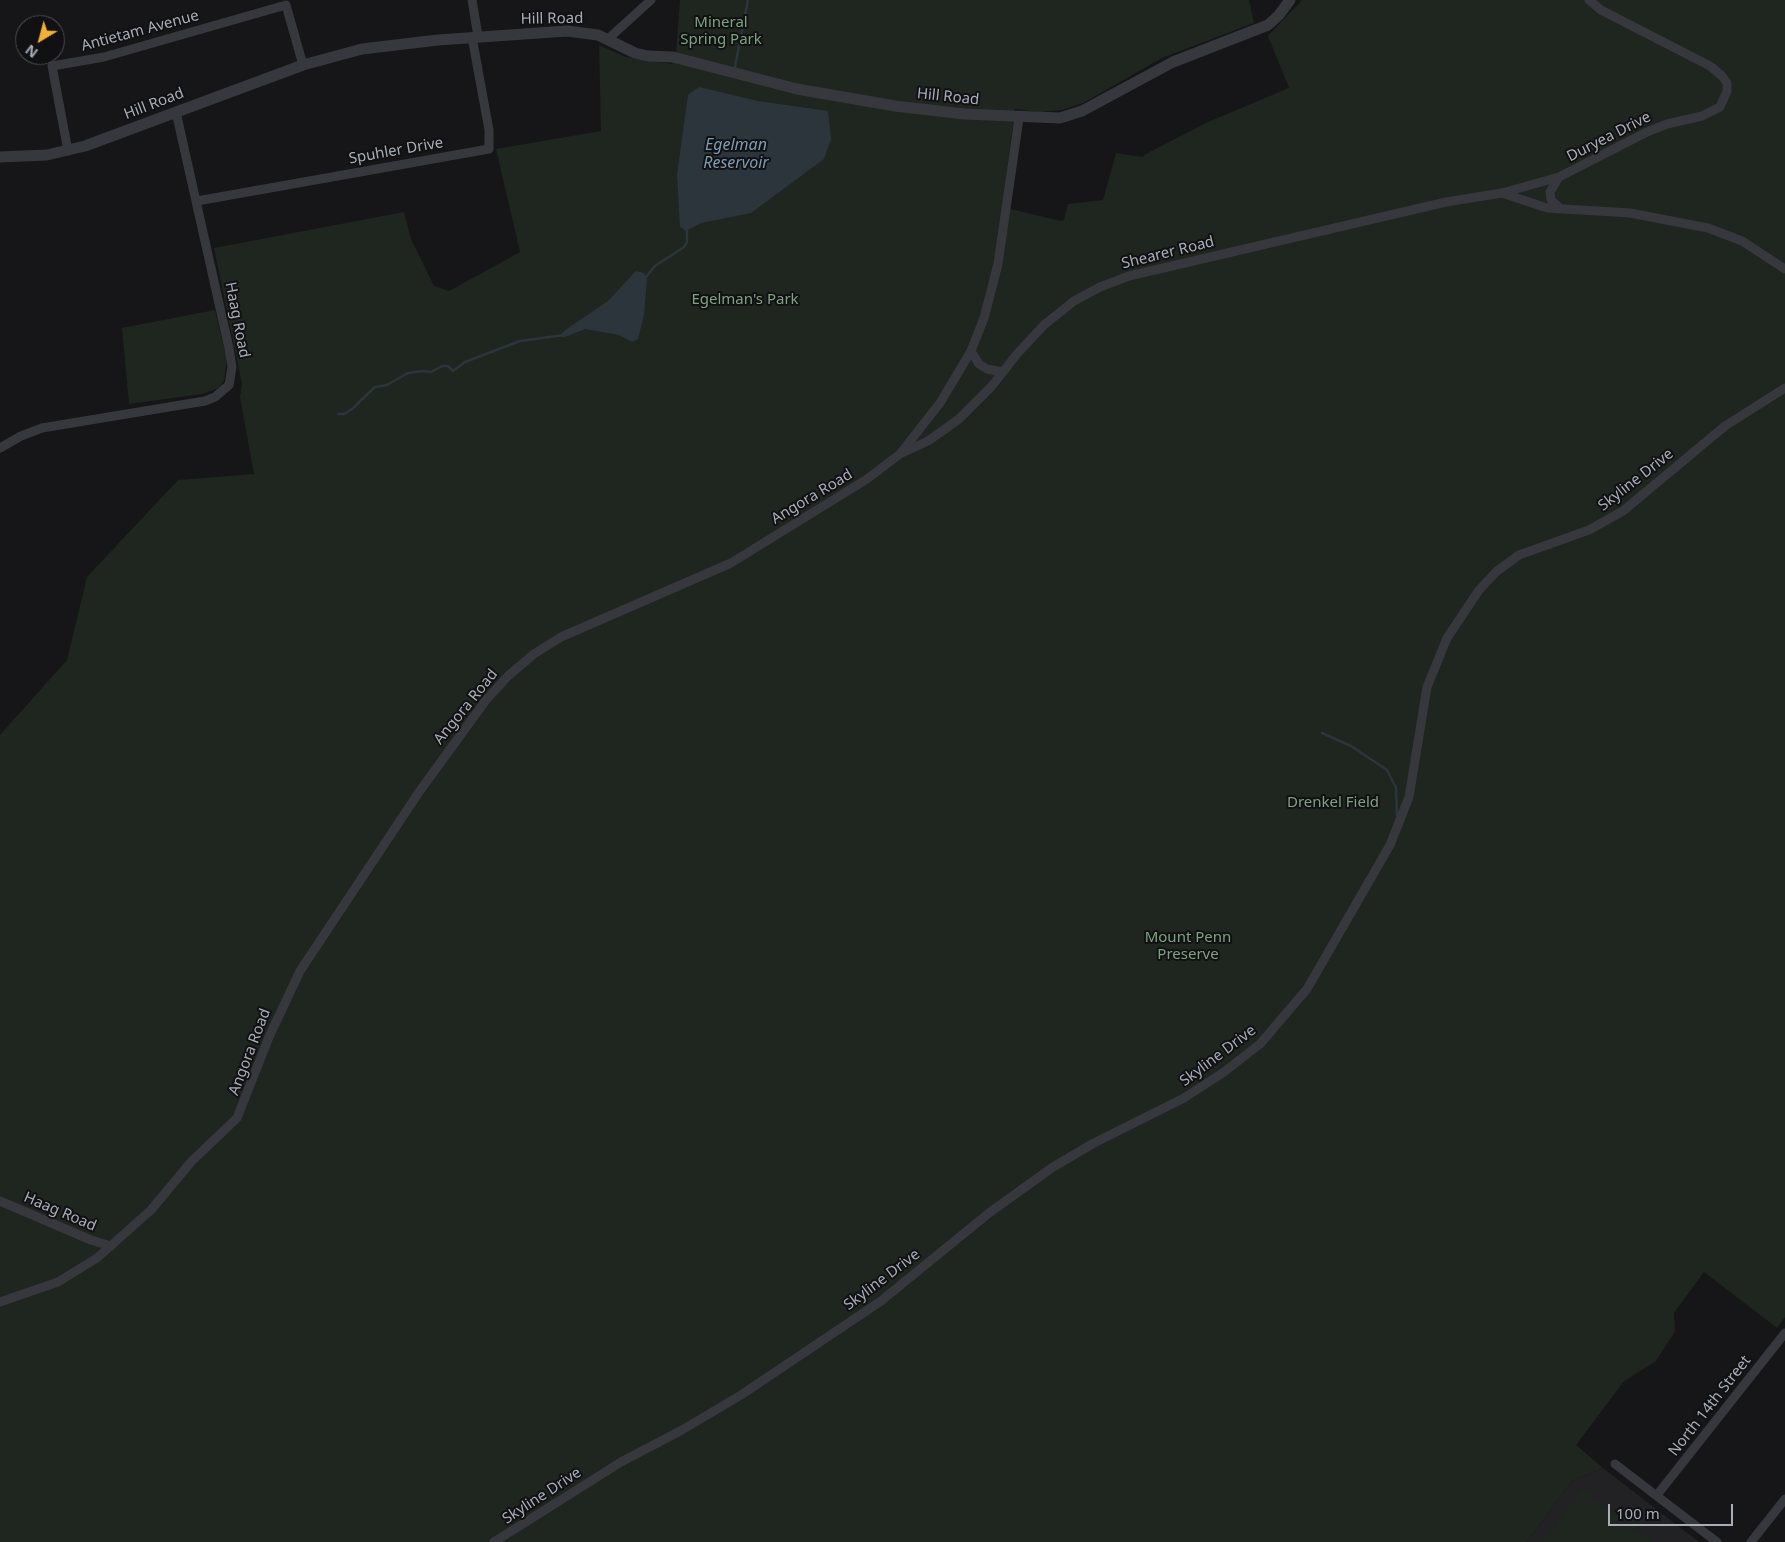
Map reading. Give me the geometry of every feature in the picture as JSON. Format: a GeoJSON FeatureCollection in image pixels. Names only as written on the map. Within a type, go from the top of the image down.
{"type":"FeatureCollection","features":[{"type":"Feature","properties":{"kind":"street"},"geometry":{"type":"LineString","coordinates":[[472,0],[475,37]]}},
{"type":"Feature","properties":{"kind":"street"},"geometry":{"type":"LineString","coordinates":[[608,39],[651,0]]}},
{"type":"Feature","properties":{"kind":"street","name":"Hill Road"},"geometry":{"type":"LineString","coordinates":[[0,157],[47,155],[68,151],[303,65],[383,45],[567,31],[598,35],[648,56],[674,58],[797,89],[895,106],[1019,118],[1060,118],[1082,110],[1173,62],[1268,24],[1279,15],[1290,0]]}},
{"type":"Feature","properties":{"kind":"street","name":"Duryea Drive"},"geometry":{"type":"LineString","coordinates":[[1502,193],[1559,177],[1647,132],[1712,112],[1720,107],[1727,91],[1727,83],[1710,66],[1601,10],[1589,0]]}},
{"type":"Feature","properties":{"kind":"street","name":"Antietam Avenue"},"geometry":{"type":"LineString","coordinates":[[68,151],[52,66],[104,57],[286,5],[303,65]]}},
{"type":"Feature","properties":{"kind":"street","name":"Spuhler Drive"},"geometry":{"type":"LineString","coordinates":[[197,201],[489,148],[475,37]]}},
{"type":"Feature","properties":{"kind":"street","name":"Haag Road"},"geometry":{"type":"LineString","coordinates":[[0,448],[21,436],[42,428],[205,401],[216,397],[229,385],[232,367],[229,348],[176,112]]}},
{"type":"Feature","properties":{"kind":"street","name":"Angora Road"},"geometry":{"type":"LineString","coordinates":[[0,1302],[58,1282],[85,1266],[111,1246],[151,1210],[191,1162],[237,1118],[269,1037],[300,971],[419,792],[497,686],[525,660],[561,637],[731,563],[867,479],[900,454],[940,403],[970,351],[984,318],[994,283],[1019,118]]}},
{"type":"Feature","properties":{"kind":"street","name":"Duryea Drive"},"geometry":{"type":"LineString","coordinates":[[1559,177],[1550,192],[1551,200],[1562,210]]}},
{"type":"Feature","properties":{"kind":"street"},"geometry":{"type":"LineString","coordinates":[[1502,193],[1547,208],[1630,213],[1708,228],[1742,241],[1785,270]]}},
{"type":"Feature","properties":{"kind":"street","name":"Shearer Road"},"geometry":{"type":"LineString","coordinates":[[900,454],[928,441],[959,419],[991,387],[1030,338],[1060,312],[1088,293],[1120,279],[1446,202],[1502,193]]}},
{"type":"Feature","properties":{"kind":"street"},"geometry":{"type":"LineString","coordinates":[[970,351],[979,364],[987,369],[1003,372]]}},
{"type":"Feature","properties":{"kind":"street","name":"Skyline Drive"},"geometry":{"type":"LineString","coordinates":[[494,1542],[621,1462],[682,1430],[741,1394],[881,1301],[989,1213],[1053,1167],[1094,1143],[1184,1098],[1224,1072],[1260,1044],[1307,989],[1390,845],[1409,797],[1427,687],[1447,638],[1478,590],[1497,571],[1519,555],[1589,530],[1623,511],[1725,426],[1785,388]]}},
{"type":"Feature","properties":{"kind":"street","name":"Skyline Drive"},"geometry":{"type":"LineString","coordinates":[[1769,399],[1785,396]]}},
{"type":"Feature","properties":{"kind":"street","name":"Haag Road"},"geometry":{"type":"LineString","coordinates":[[0,1201],[91,1240],[111,1246]]}},
{"type":"Feature","properties":{"kind":"street","name":"North 14th Street"},"geometry":{"type":"LineString","coordinates":[[1657,1496],[1785,1333]]}},
{"type":"Feature","properties":{"kind":"street"},"geometry":{"type":"LineString","coordinates":[[1615,1464],[1717,1542]]}},
{"type":"Feature","properties":{"kind":"street"},"geometry":{"type":"LineString","coordinates":[[1751,1542],[1785,1498]]}},
{"type":"Feature","properties":{"kind":"shaded area"},"geometry":{"type":"Polygon","coordinates":[[[1603,1468],[1699,1542],[1527,1542],[1572,1481],[1603,1468]]]}},
{"type":"Feature","properties":{"kind":"green space","name":"Mount Penn Preserve"},"geometry":{"type":"Polygon","coordinates":[[[680,0],[1249,0],[1254,23],[1162,58],[1083,103],[1062,110],[1038,112],[1015,109],[1002,207],[1061,221],[1064,220],[1068,204],[1103,200],[1116,153],[1143,157],[1208,122],[1289,88],[1268,36],[1302,0],[1785,0],[1785,1317],[1777,1328],[1704,1272],[1674,1313],[1675,1332],[1655,1362],[1624,1381],[1576,1445],[1603,1468],[1572,1481],[1527,1542],[0,1542],[0,735],[67,660],[87,577],[178,480],[254,474],[240,397],[242,384],[214,248],[404,212],[411,239],[434,286],[449,291],[520,252],[496,149],[601,131],[599,45],[626,57],[672,64],[676,53],[680,0]]]}},
{"type":"Feature","properties":{"kind":"green space"},"geometry":{"type":"Polygon","coordinates":[[[215,310],[227,359],[224,381],[218,388],[202,394],[129,404],[122,328],[215,310]]]}},
{"type":"Feature","properties":{"kind":"green space"},"geometry":{"type":"Polygon","coordinates":[[[1582,1489],[1653,1542],[1542,1542],[1582,1489]]]}},
{"type":"Feature","properties":{"kind":"water","name":"Egelman Reservoir"},"geometry":{"type":"Polygon","coordinates":[[[699,87],[758,101],[828,111],[831,139],[824,159],[751,213],[701,223],[686,231],[680,227],[677,175],[688,95],[699,87]]]}},
{"type":"Feature","properties":{"kind":"water"},"geometry":{"type":"Polygon","coordinates":[[[636,271],[644,273],[647,279],[644,315],[638,339],[632,342],[619,335],[585,329],[561,337],[562,333],[571,326],[608,301],[636,271]]]}},
{"type":"Feature","properties":{"kind":"waterway"},"geometry":{"type":"LineString","coordinates":[[735,67],[748,0]]}},
{"type":"Feature","properties":{"kind":"waterway"},"geometry":{"type":"LineString","coordinates":[[645,278],[655,266],[684,247],[687,242],[687,230]]}},
{"type":"Feature","properties":{"kind":"waterway"},"geometry":{"type":"LineString","coordinates":[[338,414],[344,414],[352,409],[375,387],[387,385],[408,373],[431,372],[442,366],[448,366],[453,371],[465,362],[520,341],[564,335]]}},
{"type":"Feature","properties":{"kind":"waterway"},"geometry":{"type":"LineString","coordinates":[[1322,733],[1351,746],[1387,770],[1396,788],[1397,815]]}},
{"type":"Feature","properties":{"kind":"park label","name":"Mineral Spring Park"},"geometry":{"type":"Point","coordinates":[721,32]}},
{"type":"Feature","properties":{"kind":"park label","name":"Egelman's Park"},"geometry":{"type":"Point","coordinates":[745,300]}},
{"type":"Feature","properties":{"kind":"park label","name":"Drenkel Field"},"geometry":{"type":"Point","coordinates":[1333,803]}}]}
